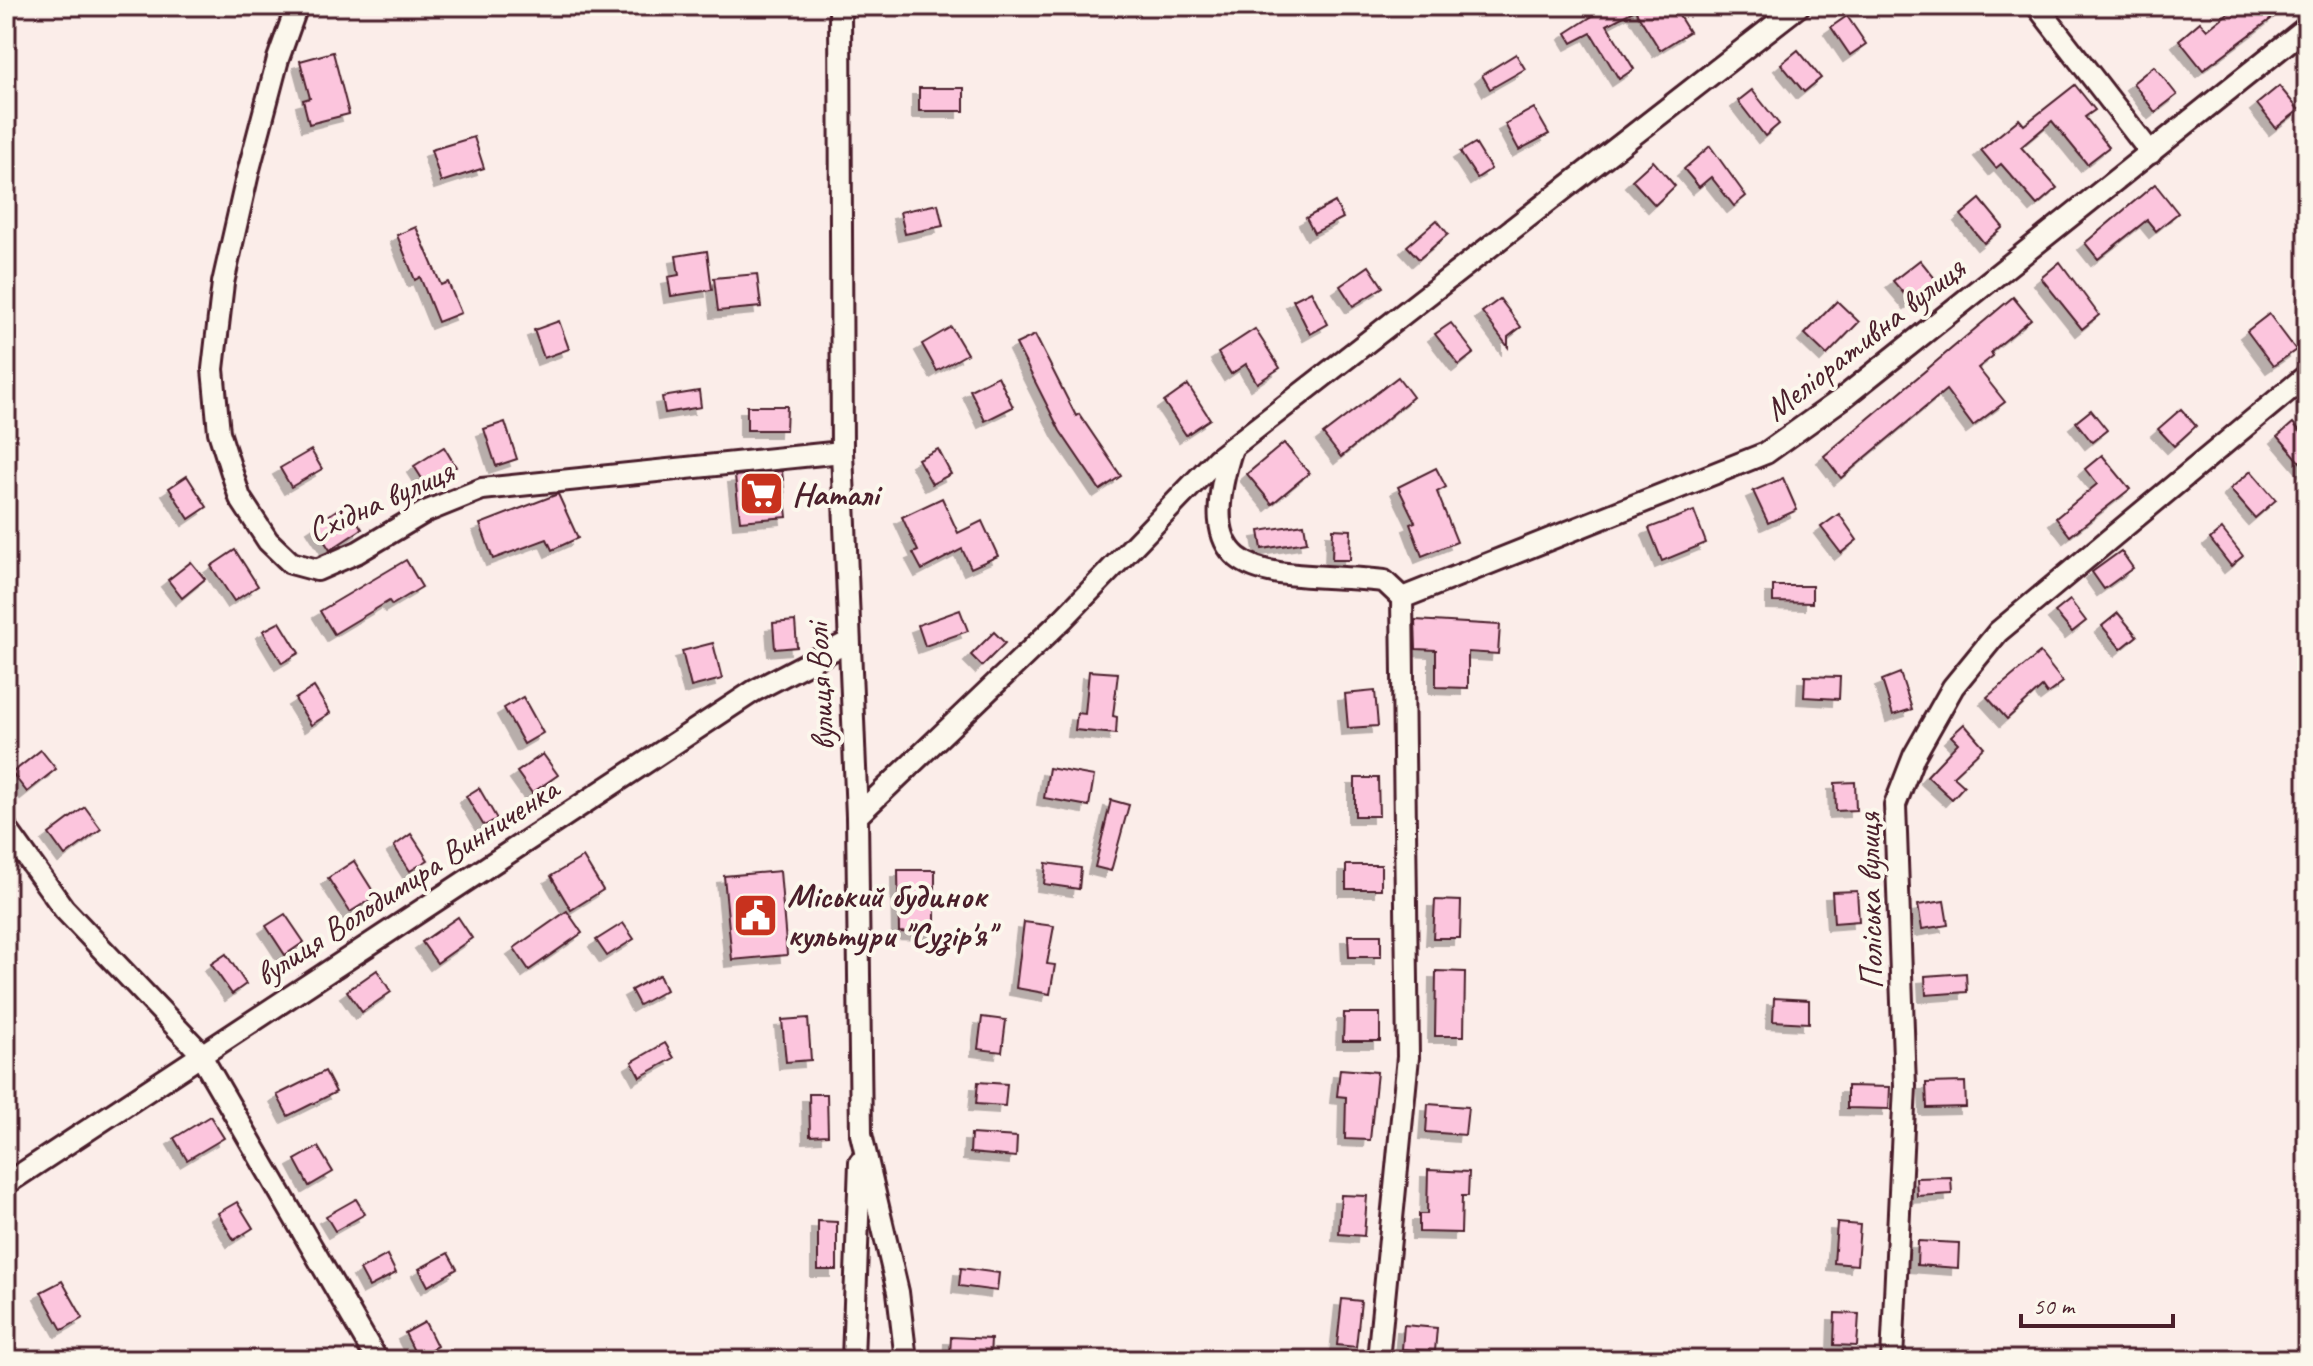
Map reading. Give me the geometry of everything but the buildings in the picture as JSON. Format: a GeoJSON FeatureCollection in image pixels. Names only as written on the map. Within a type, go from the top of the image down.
{"type":"FeatureCollection","features":[{"type":"Feature","properties":{"kind":"street","name":"Східна вулиця"},"geometry":{"type":"LineString","coordinates":[[297,6],[278,59],[223,283],[213,369],[219,432],[240,498],[268,541],[291,563],[317,570],[358,552],[425,512],[482,489],[842,452]]}},
{"type":"Feature","properties":{"kind":"street","name":"вулиця Волі"},"geometry":{"type":"LineString","coordinates":[[840,6],[842,452],[857,816],[861,1134],[898,1292],[906,1360]]}},
{"type":"Feature","properties":{"kind":"street"},"geometry":{"type":"LineString","coordinates":[[857,816],[1063,619],[1232,448],[1799,6]]}},
{"type":"Feature","properties":{"kind":"street"},"geometry":{"type":"LineString","coordinates":[[2037,6],[2151,153]]}},
{"type":"Feature","properties":{"kind":"street","name":"Меліоративна вулиця"},"geometry":{"type":"LineString","coordinates":[[1402,598],[1766,453],[1843,398],[2307,27]]}},
{"type":"Feature","properties":{"kind":"street","name":"Поліська вулиця"},"geometry":{"type":"LineString","coordinates":[[1892,1360],[1905,1086],[1895,805],[1914,756],[1953,687],[1998,632],[2307,375]]}},
{"type":"Feature","properties":{"kind":"street"},"geometry":{"type":"LineString","coordinates":[[1232,448],[1221,482],[1218,510],[1222,532],[1230,549],[1249,567],[1272,574],[1384,581],[1402,598],[1408,1057],[1378,1360]]}},
{"type":"Feature","properties":{"kind":"street","name":"вулиця Володимира Винниченка"},"geometry":{"type":"LineString","coordinates":[[6,1184],[754,691],[848,642]]}},
{"type":"Feature","properties":{"kind":"street"},"geometry":{"type":"LineString","coordinates":[[6,828],[64,909],[200,1055],[377,1360]]}},
{"type":"Feature","properties":{"kind":"street"},"geometry":{"type":"LineString","coordinates":[[853,1360],[861,1134]]}},
{"type":"Feature","properties":{"kind":"place","name":"Наталі"},"geometry":{"type":"Point","coordinates":[761,493]}},
{"type":"Feature","properties":{"kind":"place","name":"Міський будинок культури \"Сузір'я\""},"geometry":{"type":"Point","coordinates":[756,915]}}]}
